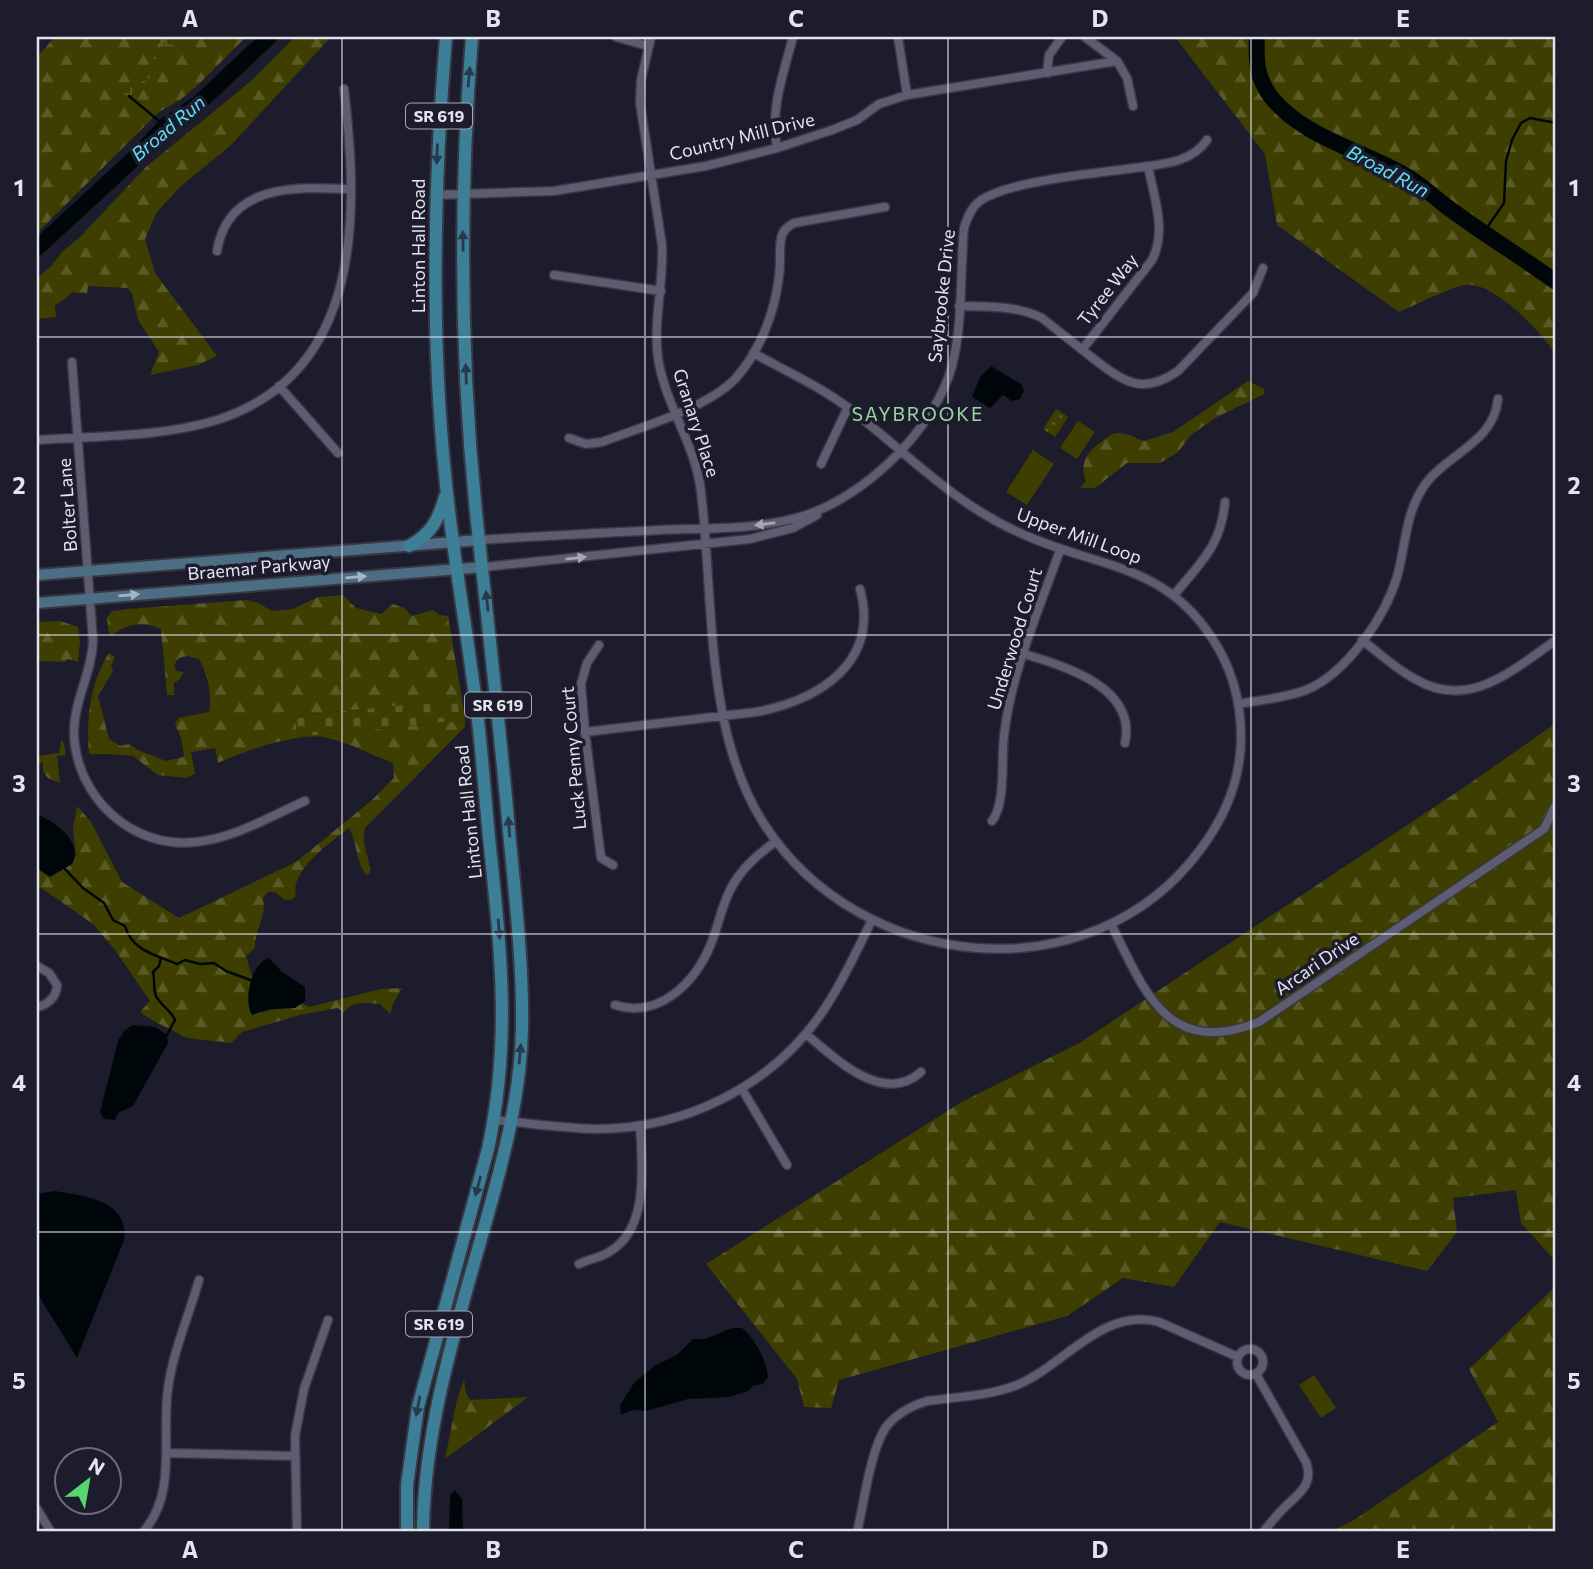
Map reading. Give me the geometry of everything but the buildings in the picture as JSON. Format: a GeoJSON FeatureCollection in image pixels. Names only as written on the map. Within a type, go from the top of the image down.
{"type":"FeatureCollection","features":[{"type":"Feature","properties":{"kind":"main road","name":"Linton Hall Road"},"geometry":{"type":"LineString","coordinates":[[407,1532],[407,1485],[418,1407],[494,1120],[502,1058],[502,966],[473,677],[447,490],[435,308],[436,195],[446,37]]}},
{"type":"Feature","properties":{"kind":"main road","name":"SR 619"},"geometry":{"type":"LineString","coordinates":[[424,1532],[425,1480],[436,1409],[511,1122],[522,1032],[522,982],[466,381],[463,194],[472,37]]}},
{"type":"Feature","properties":{"kind":"main road"},"geometry":{"type":"LineString","coordinates":[[409,545],[425,536],[435,525],[447,490]]}},
{"type":"Feature","properties":{"kind":"street"},"geometry":{"type":"LineString","coordinates":[[615,37],[650,41]]}},
{"type":"Feature","properties":{"kind":"street"},"geometry":{"type":"LineString","coordinates":[[777,148],[773,120],[775,106],[793,37]]}},
{"type":"Feature","properties":{"kind":"street"},"geometry":{"type":"LineString","coordinates":[[898,37],[907,95]]}},
{"type":"Feature","properties":{"kind":"street"},"geometry":{"type":"LineString","coordinates":[[1047,73],[1049,55],[1062,37]]}},
{"type":"Feature","properties":{"kind":"street"},"geometry":{"type":"LineString","coordinates":[[1085,37],[1117,61],[1127,78],[1133,107]]}},
{"type":"Feature","properties":{"kind":"street","name":"Granary Place"},"geometry":{"type":"LineString","coordinates":[[650,41],[641,80],[640,103],[662,245],[658,356],[674,413],[697,468],[704,528]]}},
{"type":"Feature","properties":{"kind":"street","name":"Country Mill Drive"},"geometry":{"type":"LineString","coordinates":[[436,195],[554,191],[706,166],[777,148],[845,125],[879,104],[907,95],[1117,61]]}},
{"type":"Feature","properties":{"kind":"street"},"geometry":{"type":"LineString","coordinates":[[37,440],[198,425],[238,412],[279,386],[298,368],[322,335],[337,302],[347,260],[350,149],[344,89]]}},
{"type":"Feature","properties":{"kind":"street","name":"Saybrooke Drive"},"geometry":{"type":"LineString","coordinates":[[484,567],[705,545],[776,534],[808,521],[867,480],[899,451],[941,396],[956,348],[964,228],[970,212],[979,201],[1005,190],[1187,158],[1207,140]]}},
{"type":"Feature","properties":{"kind":"street","name":"Tyree Way"},"geometry":{"type":"LineString","coordinates":[[1082,350],[1152,260],[1156,251],[1160,232],[1149,166]]}},
{"type":"Feature","properties":{"kind":"street"},"geometry":{"type":"LineString","coordinates":[[217,251],[225,225],[237,209],[250,201],[281,190],[350,189]]}},
{"type":"Feature","properties":{"kind":"street"},"geometry":{"type":"LineString","coordinates":[[569,438],[595,444],[700,404],[724,388],[736,377],[762,336],[776,296],[783,231],[793,223],[885,207]]}},
{"type":"Feature","properties":{"kind":"street"},"geometry":{"type":"LineString","coordinates":[[959,306],[1017,309],[1031,313],[1042,318],[1116,377],[1138,384],[1158,382],[1178,371],[1253,293],[1263,268]]}},
{"type":"Feature","properties":{"kind":"street"},"geometry":{"type":"LineString","coordinates":[[554,275],[661,290]]}},
{"type":"Feature","properties":{"kind":"street","name":"Upper Mill Loop"},"geometry":{"type":"LineString","coordinates":[[704,528],[723,717],[743,783],[776,841],[810,878],[841,902],[872,920],[929,941],[970,948],[1021,948],[1067,939],[1111,924],[1143,906],[1178,877],[1207,842],[1222,817],[1239,768],[1241,729],[1238,704],[1230,670],[1222,655],[1201,623],[1174,595],[1125,568],[1060,550],[1024,536],[990,517],[948,491],[848,408],[753,353]]}},
{"type":"Feature","properties":{"kind":"street","name":"Bolter Lane"},"geometry":{"type":"LineString","coordinates":[[72,362],[91,598],[92,656],[79,701],[74,733],[86,782],[111,814],[133,830],[176,843],[194,843],[228,834],[305,801]]}},
{"type":"Feature","properties":{"kind":"street"},"geometry":{"type":"LineString","coordinates":[[279,386],[338,453]]}},
{"type":"Feature","properties":{"kind":"street"},"geometry":{"type":"LineString","coordinates":[[1238,704],[1292,694],[1321,683],[1336,672],[1373,626],[1392,589],[1401,558],[1405,529],[1416,499],[1432,476],[1484,433],[1494,417],[1498,400]]}},
{"type":"Feature","properties":{"kind":"street"},"geometry":{"type":"LineString","coordinates":[[821,464],[848,408]]}},
{"type":"Feature","properties":{"kind":"street"},"geometry":{"type":"LineString","coordinates":[[1174,595],[1214,546],[1222,525],[1225,502]]}},
{"type":"Feature","properties":{"kind":"street","name":"Saybrooke Drive"},"geometry":{"type":"LineString","coordinates":[[480,541],[778,522],[830,505]]}},
{"type":"Feature","properties":{"kind":"street","name":"Braemar Parkway"},"geometry":{"type":"LineString","coordinates":[[37,575],[480,541]]}},
{"type":"Feature","properties":{"kind":"street","name":"Underwood Court"},"geometry":{"type":"LineString","coordinates":[[992,821],[999,809],[1007,715],[1024,654],[1060,550]]}},
{"type":"Feature","properties":{"kind":"street","name":"Braemar Parkway"},"geometry":{"type":"LineString","coordinates":[[37,603],[484,567]]}},
{"type":"Feature","properties":{"kind":"street"},"geometry":{"type":"LineString","coordinates":[[585,732],[723,717],[795,703],[834,681],[852,658],[864,629],[864,604],[860,589]]}},
{"type":"Feature","properties":{"kind":"street"},"geometry":{"type":"LineString","coordinates":[[1362,640],[1415,679],[1437,688],[1464,691],[1503,677],[1556,640]]}},
{"type":"Feature","properties":{"kind":"street","name":"Luck Penny Court"},"geometry":{"type":"LineString","coordinates":[[599,645],[587,663],[583,675],[585,732],[601,858],[613,865]]}},
{"type":"Feature","properties":{"kind":"street"},"geometry":{"type":"LineString","coordinates":[[1024,654],[1067,667],[1090,678],[1103,689],[1120,709],[1125,720],[1125,743]]}},
{"type":"Feature","properties":{"kind":"street","name":"Arcari Drive"},"geometry":{"type":"LineString","coordinates":[[1111,924],[1143,987],[1155,1006],[1170,1019],[1193,1030],[1239,1030],[1259,1022],[1544,829],[1554,808]]}},
{"type":"Feature","properties":{"kind":"street"},"geometry":{"type":"LineString","coordinates":[[615,1005],[628,1009],[649,1008],[683,986],[703,960],[733,884],[752,860],[776,841]]}},
{"type":"Feature","properties":{"kind":"street"},"geometry":{"type":"LineString","coordinates":[[494,1120],[596,1129],[640,1125],[696,1111],[742,1089],[782,1059],[806,1034],[834,993],[872,920]]}},
{"type":"Feature","properties":{"kind":"street"},"geometry":{"type":"LineString","coordinates":[[37,967],[49,973],[57,985],[54,996],[37,1007]]}},
{"type":"Feature","properties":{"kind":"street"},"geometry":{"type":"LineString","coordinates":[[806,1034],[842,1063],[877,1082],[897,1085],[913,1079],[921,1072]]}},
{"type":"Feature","properties":{"kind":"street"},"geometry":{"type":"LineString","coordinates":[[742,1089],[788,1165]]}},
{"type":"Feature","properties":{"kind":"street"},"geometry":{"type":"LineString","coordinates":[[579,1264],[612,1251],[628,1233],[634,1221],[642,1190],[640,1125]]}},
{"type":"Feature","properties":{"kind":"street"},"geometry":{"type":"LineString","coordinates":[[143,1532],[155,1516],[163,1495],[168,1388],[199,1280]]}},
{"type":"Feature","properties":{"kind":"street"},"geometry":{"type":"LineString","coordinates":[[857,1532],[880,1437],[891,1421],[914,1405],[1002,1390],[1016,1385],[1032,1378],[1109,1325],[1139,1318],[1159,1322],[1238,1357]]}},
{"type":"Feature","properties":{"kind":"street"},"geometry":{"type":"LineString","coordinates":[[297,1532],[295,1436],[304,1389],[328,1320]]}},
{"type":"Feature","properties":{"kind":"street"},"geometry":{"type":"LineString","coordinates":[[1249,1349],[1260,1354],[1263,1365],[1256,1374],[1241,1372],[1237,1365],[1238,1357],[1249,1349]]}},
{"type":"Feature","properties":{"kind":"street"},"geometry":{"type":"LineString","coordinates":[[1256,1374],[1306,1462],[1309,1477],[1303,1490],[1263,1532]]}},
{"type":"Feature","properties":{"kind":"street"},"geometry":{"type":"LineString","coordinates":[[166,1453],[294,1456]]}},
{"type":"Feature","properties":{"kind":"street"},"geometry":{"type":"LineString","coordinates":[[37,1509],[51,1532]]}},
{"type":"Feature","properties":{"kind":"green space"},"geometry":{"type":"Polygon","coordinates":[[[55,37],[246,37],[200,83],[180,100],[159,112],[37,233],[37,57],[55,37]]]}},
{"type":"Feature","properties":{"kind":"green space"},"geometry":{"type":"Polygon","coordinates":[[[168,37],[185,37],[155,73],[119,104],[116,103],[116,99],[144,72],[168,37]]]}},
{"type":"Feature","properties":{"kind":"green space"},"geometry":{"type":"Polygon","coordinates":[[[295,37],[331,37],[231,145],[180,187],[157,212],[145,239],[155,273],[217,356],[198,365],[150,375],[159,352],[138,320],[128,288],[88,286],[87,294],[73,292],[55,306],[56,317],[37,319],[37,279],[146,167],[251,81],[295,37]]]}},
{"type":"Feature","properties":{"kind":"green space"},"geometry":{"type":"Polygon","coordinates":[[[1175,37],[1556,37],[1556,355],[1528,321],[1489,291],[1464,285],[1399,312],[1277,225],[1265,154],[1175,37]]]}},
{"type":"Feature","properties":{"kind":"green space"},"geometry":{"type":"Polygon","coordinates":[[[1248,381],[1264,389],[1264,394],[1217,417],[1192,434],[1177,453],[1160,463],[1127,463],[1095,488],[1080,488],[1086,481],[1083,469],[1086,458],[1110,435],[1123,433],[1144,441],[1173,432],[1248,381]]]}},
{"type":"Feature","properties":{"kind":"green space"},"geometry":{"type":"Polygon","coordinates":[[[1056,409],[1068,417],[1055,437],[1043,429],[1056,409]]]}},
{"type":"Feature","properties":{"kind":"green space"},"geometry":{"type":"Polygon","coordinates":[[[1078,421],[1095,432],[1077,459],[1060,448],[1078,421]]]}},
{"type":"Feature","properties":{"kind":"green space"},"geometry":{"type":"Polygon","coordinates":[[[1033,450],[1054,464],[1027,505],[1006,492],[1033,450]]]}},
{"type":"Feature","properties":{"kind":"green space"},"geometry":{"type":"Polygon","coordinates":[[[343,595],[356,608],[381,614],[393,604],[404,608],[412,616],[433,610],[439,615],[448,616],[462,699],[295,716],[298,737],[465,720],[465,727],[365,828],[364,839],[370,873],[366,875],[363,870],[349,828],[322,849],[305,867],[296,886],[296,896],[285,900],[275,892],[268,892],[263,898],[255,948],[246,956],[253,979],[250,989],[263,1013],[301,1003],[309,1007],[381,989],[402,988],[390,1014],[380,1004],[360,1003],[343,1013],[338,1008],[300,1015],[242,1032],[231,1043],[187,1038],[140,1012],[150,1001],[115,950],[93,924],[37,885],[37,869],[50,876],[72,864],[76,855],[73,829],[77,806],[91,822],[122,882],[179,918],[296,862],[371,801],[394,778],[393,763],[344,743],[316,737],[272,743],[218,763],[215,748],[191,752],[195,774],[186,778],[158,775],[133,756],[89,754],[91,702],[97,676],[109,653],[115,657],[111,666],[113,671],[98,696],[109,739],[121,746],[129,744],[165,761],[184,757],[181,737],[175,725],[178,718],[209,712],[208,685],[199,659],[187,656],[179,658],[174,665],[176,671],[184,672],[174,683],[174,695],[167,695],[161,629],[136,624],[109,635],[107,618],[112,611],[247,600],[272,611],[293,609],[318,597],[343,595]]]}},
{"type":"Feature","properties":{"kind":"green space"},"geometry":{"type":"Polygon","coordinates":[[[60,621],[78,627],[78,662],[68,659],[65,662],[37,661],[37,622],[60,621]]]}},
{"type":"Feature","properties":{"kind":"green space"},"geometry":{"type":"Polygon","coordinates":[[[462,699],[465,720],[297,737],[295,716],[462,699]]]}},
{"type":"Feature","properties":{"kind":"green space"},"geometry":{"type":"Polygon","coordinates":[[[1556,723],[1556,1262],[1521,1223],[1516,1190],[1453,1198],[1457,1232],[1427,1271],[1220,1222],[1174,1287],[1123,1278],[1067,1316],[839,1380],[831,1408],[804,1407],[797,1379],[706,1264],[960,1103],[1081,1042],[1472,782],[1556,723]]]}},
{"type":"Feature","properties":{"kind":"green space"},"geometry":{"type":"Polygon","coordinates":[[[63,740],[66,755],[57,756],[60,783],[48,778],[43,772],[43,762],[37,765],[37,756],[59,753],[63,740]]]}},
{"type":"Feature","properties":{"kind":"green space"},"geometry":{"type":"Polygon","coordinates":[[[1556,1286],[1556,1532],[1331,1532],[1354,1520],[1498,1422],[1469,1369],[1556,1286]]]}},
{"type":"Feature","properties":{"kind":"green space"},"geometry":{"type":"Polygon","coordinates":[[[1314,1375],[1336,1408],[1321,1418],[1299,1385],[1314,1375]]]}},
{"type":"Feature","properties":{"kind":"green space"},"geometry":{"type":"Polygon","coordinates":[[[464,1379],[470,1400],[528,1397],[445,1459],[457,1400],[464,1379]]]}},
{"type":"Feature","properties":{"kind":"shaded area"},"geometry":{"type":"Polygon","coordinates":[[[991,366],[1021,384],[1024,390],[1020,399],[1012,401],[1003,395],[990,408],[972,397],[980,377],[991,366]]]}},
{"type":"Feature","properties":{"kind":"shaded area"},"geometry":{"type":"Polygon","coordinates":[[[37,814],[66,834],[74,848],[72,864],[50,877],[37,868],[37,814]]]}},
{"type":"Feature","properties":{"kind":"shaded area"},"geometry":{"type":"Polygon","coordinates":[[[269,958],[282,972],[305,987],[305,1001],[295,1008],[269,1009],[252,1015],[248,1001],[250,983],[257,967],[269,958]]]}},
{"type":"Feature","properties":{"kind":"shaded area"},"geometry":{"type":"Polygon","coordinates":[[[133,1025],[155,1027],[167,1035],[168,1043],[133,1106],[118,1113],[115,1120],[104,1119],[100,1112],[118,1041],[124,1031],[133,1025]]]}},
{"type":"Feature","properties":{"kind":"shaded area"},"geometry":{"type":"Polygon","coordinates":[[[55,1191],[103,1202],[120,1216],[124,1227],[124,1240],[77,1358],[37,1293],[37,1194],[55,1191]]]}},
{"type":"Feature","properties":{"kind":"shaded area"},"geometry":{"type":"Polygon","coordinates":[[[732,1328],[742,1328],[759,1350],[768,1377],[763,1384],[729,1397],[688,1399],[646,1411],[632,1410],[621,1415],[620,1405],[634,1383],[654,1366],[677,1355],[693,1339],[705,1339],[732,1328]]]}},
{"type":"Feature","properties":{"kind":"shaded area"},"geometry":{"type":"Polygon","coordinates":[[[455,1490],[462,1499],[463,1532],[449,1532],[450,1496],[455,1490]]]}},
{"type":"Feature","properties":{"kind":"waterway","name":"Broad Run"},"geometry":{"type":"LineString","coordinates":[[37,248],[139,154],[165,126],[199,103],[269,37]]}},
{"type":"Feature","properties":{"kind":"waterway","name":"Broad Run"},"geometry":{"type":"LineString","coordinates":[[1257,37],[1257,61],[1262,82],[1271,97],[1285,111],[1317,134],[1413,180],[1556,282]]}},
{"type":"Feature","properties":{"kind":"waterway"},"geometry":{"type":"LineString","coordinates":[[129,96],[165,126]]}},
{"type":"Feature","properties":{"kind":"waterway"},"geometry":{"type":"LineString","coordinates":[[1484,232],[1504,203],[1506,161],[1512,140],[1521,123],[1530,118],[1556,123]]}},
{"type":"Feature","properties":{"kind":"waterway"},"geometry":{"type":"LineString","coordinates":[[64,868],[83,888],[104,903],[113,920],[125,926],[139,947],[177,964],[185,960],[200,964],[214,963],[226,971],[253,981]]}},
{"type":"Feature","properties":{"kind":"waterway"},"geometry":{"type":"LineString","coordinates":[[161,958],[159,966],[153,972],[155,993],[175,1020],[167,1035]]}},
{"type":"Feature","properties":{"kind":"district","name":"SAYBROOKE"},"geometry":{"type":"Point","coordinates":[918,414]}}]}
